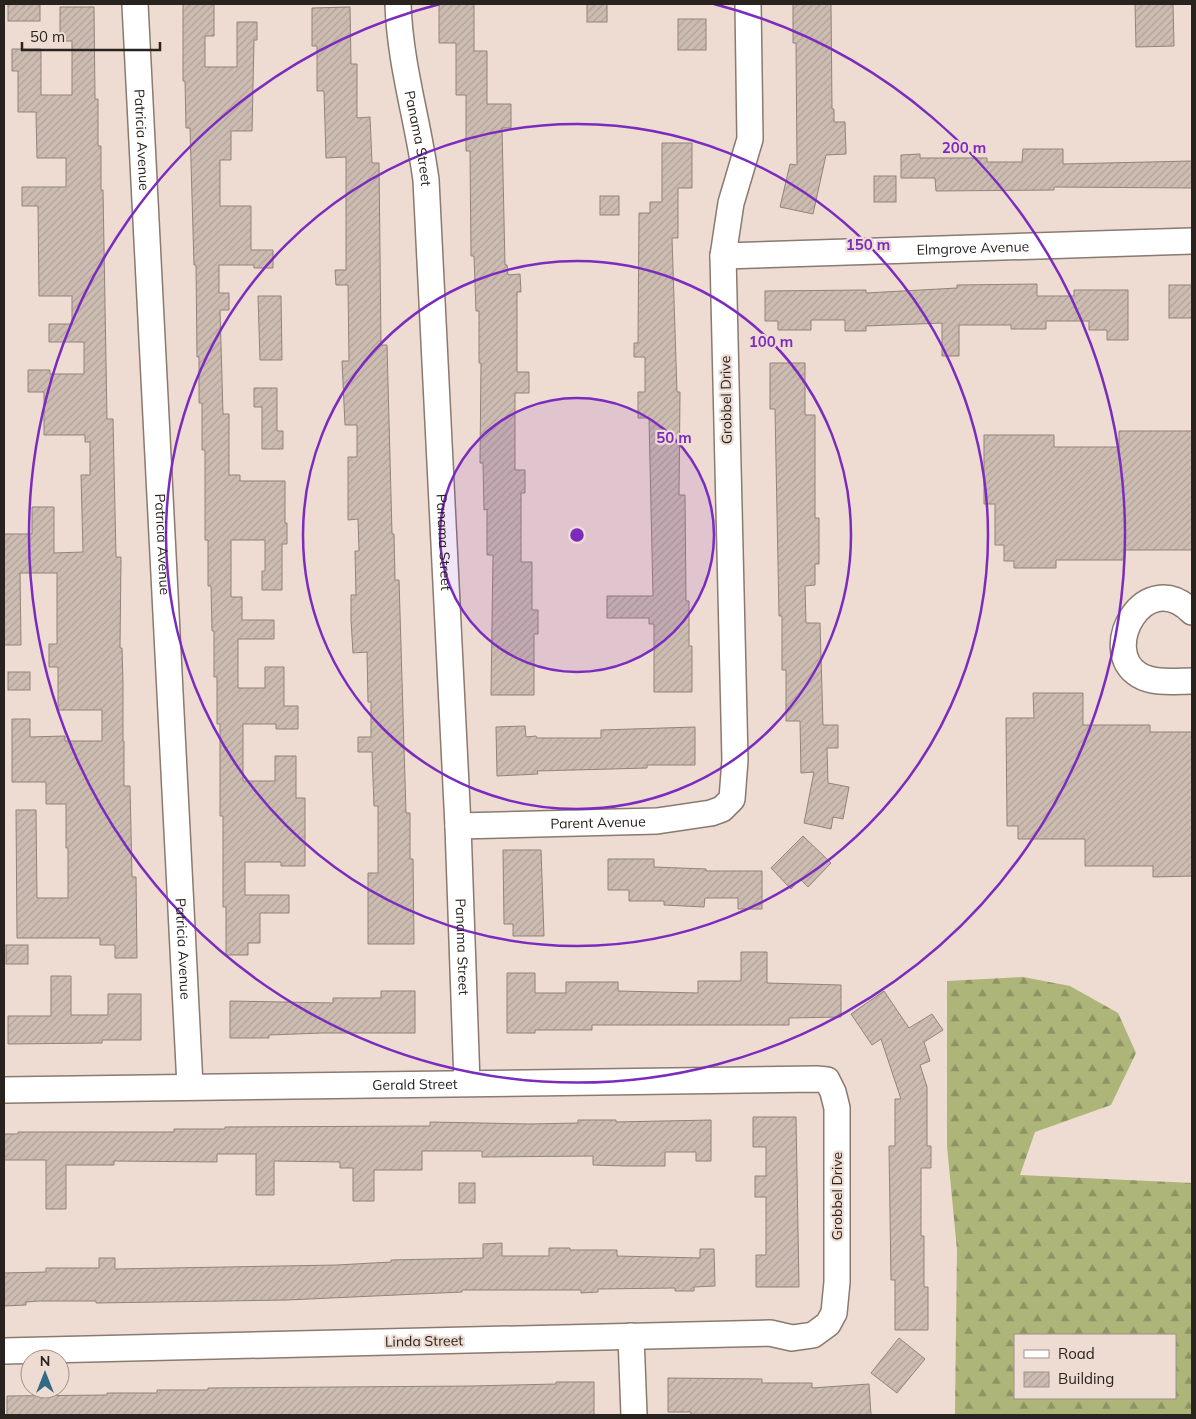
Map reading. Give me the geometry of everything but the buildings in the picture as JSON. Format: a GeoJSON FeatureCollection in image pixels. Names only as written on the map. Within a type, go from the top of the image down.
{"type":"FeatureCollection","features":[{"type":"Feature","properties":{"kind":"street","name":"Patricia Avenue"},"geometry":{"type":"LineString","coordinates":[[136,4],[190,1086]]}},
{"type":"Feature","properties":{"kind":"street","name":"Panama Street"},"geometry":{"type":"LineString","coordinates":[[398,4],[402,58],[420,136],[426,180],[458,826],[467,1083]]}},
{"type":"Feature","properties":{"kind":"street","name":"Grobbel Drive"},"geometry":{"type":"LineString","coordinates":[[732,799],[735,760],[723,256],[731,202],[750,139],[748,4]]}},
{"type":"Feature","properties":{"kind":"street","name":"Elmgrove Avenue"},"geometry":{"type":"LineString","coordinates":[[723,256],[1192,242]]}},
{"type":"Feature","properties":{"kind":"street"},"geometry":{"type":"LineString","coordinates":[[1192,612],[1176,601],[1150,601],[1134,611],[1124,637],[1127,661],[1138,674],[1162,681],[1192,681]]}},
{"type":"Feature","properties":{"kind":"street","name":"Parent Avenue"},"geometry":{"type":"LineString","coordinates":[[458,826],[591,825],[666,820],[711,813],[722,808],[732,799]]}},
{"type":"Feature","properties":{"kind":"street","name":"Gerald Street"},"geometry":{"type":"LineString","coordinates":[[4,1090],[190,1086],[827,1080]]}},
{"type":"Feature","properties":{"kind":"street","name":"Grobbel Drive"},"geometry":{"type":"LineString","coordinates":[[827,1080],[833,1092],[837,1108],[837,1282],[834,1313]]}},
{"type":"Feature","properties":{"kind":"street","name":"Linda Street"},"geometry":{"type":"LineString","coordinates":[[4,1351],[770,1333],[792,1338],[813,1335],[828,1324],[834,1313]]}},
{"type":"Feature","properties":{"kind":"street"},"geometry":{"type":"LineString","coordinates":[[631,1336],[634,1415]]}},
{"type":"Feature","properties":{"kind":"green space"},"geometry":{"type":"Polygon","coordinates":[[[1023,977],[1070,986],[1118,1013],[1136,1053],[1111,1105],[1035,1132],[1020,1175],[1192,1183],[1192,1415],[955,1415],[957,1250],[947,1146],[947,981],[1023,977]]]}}]}
